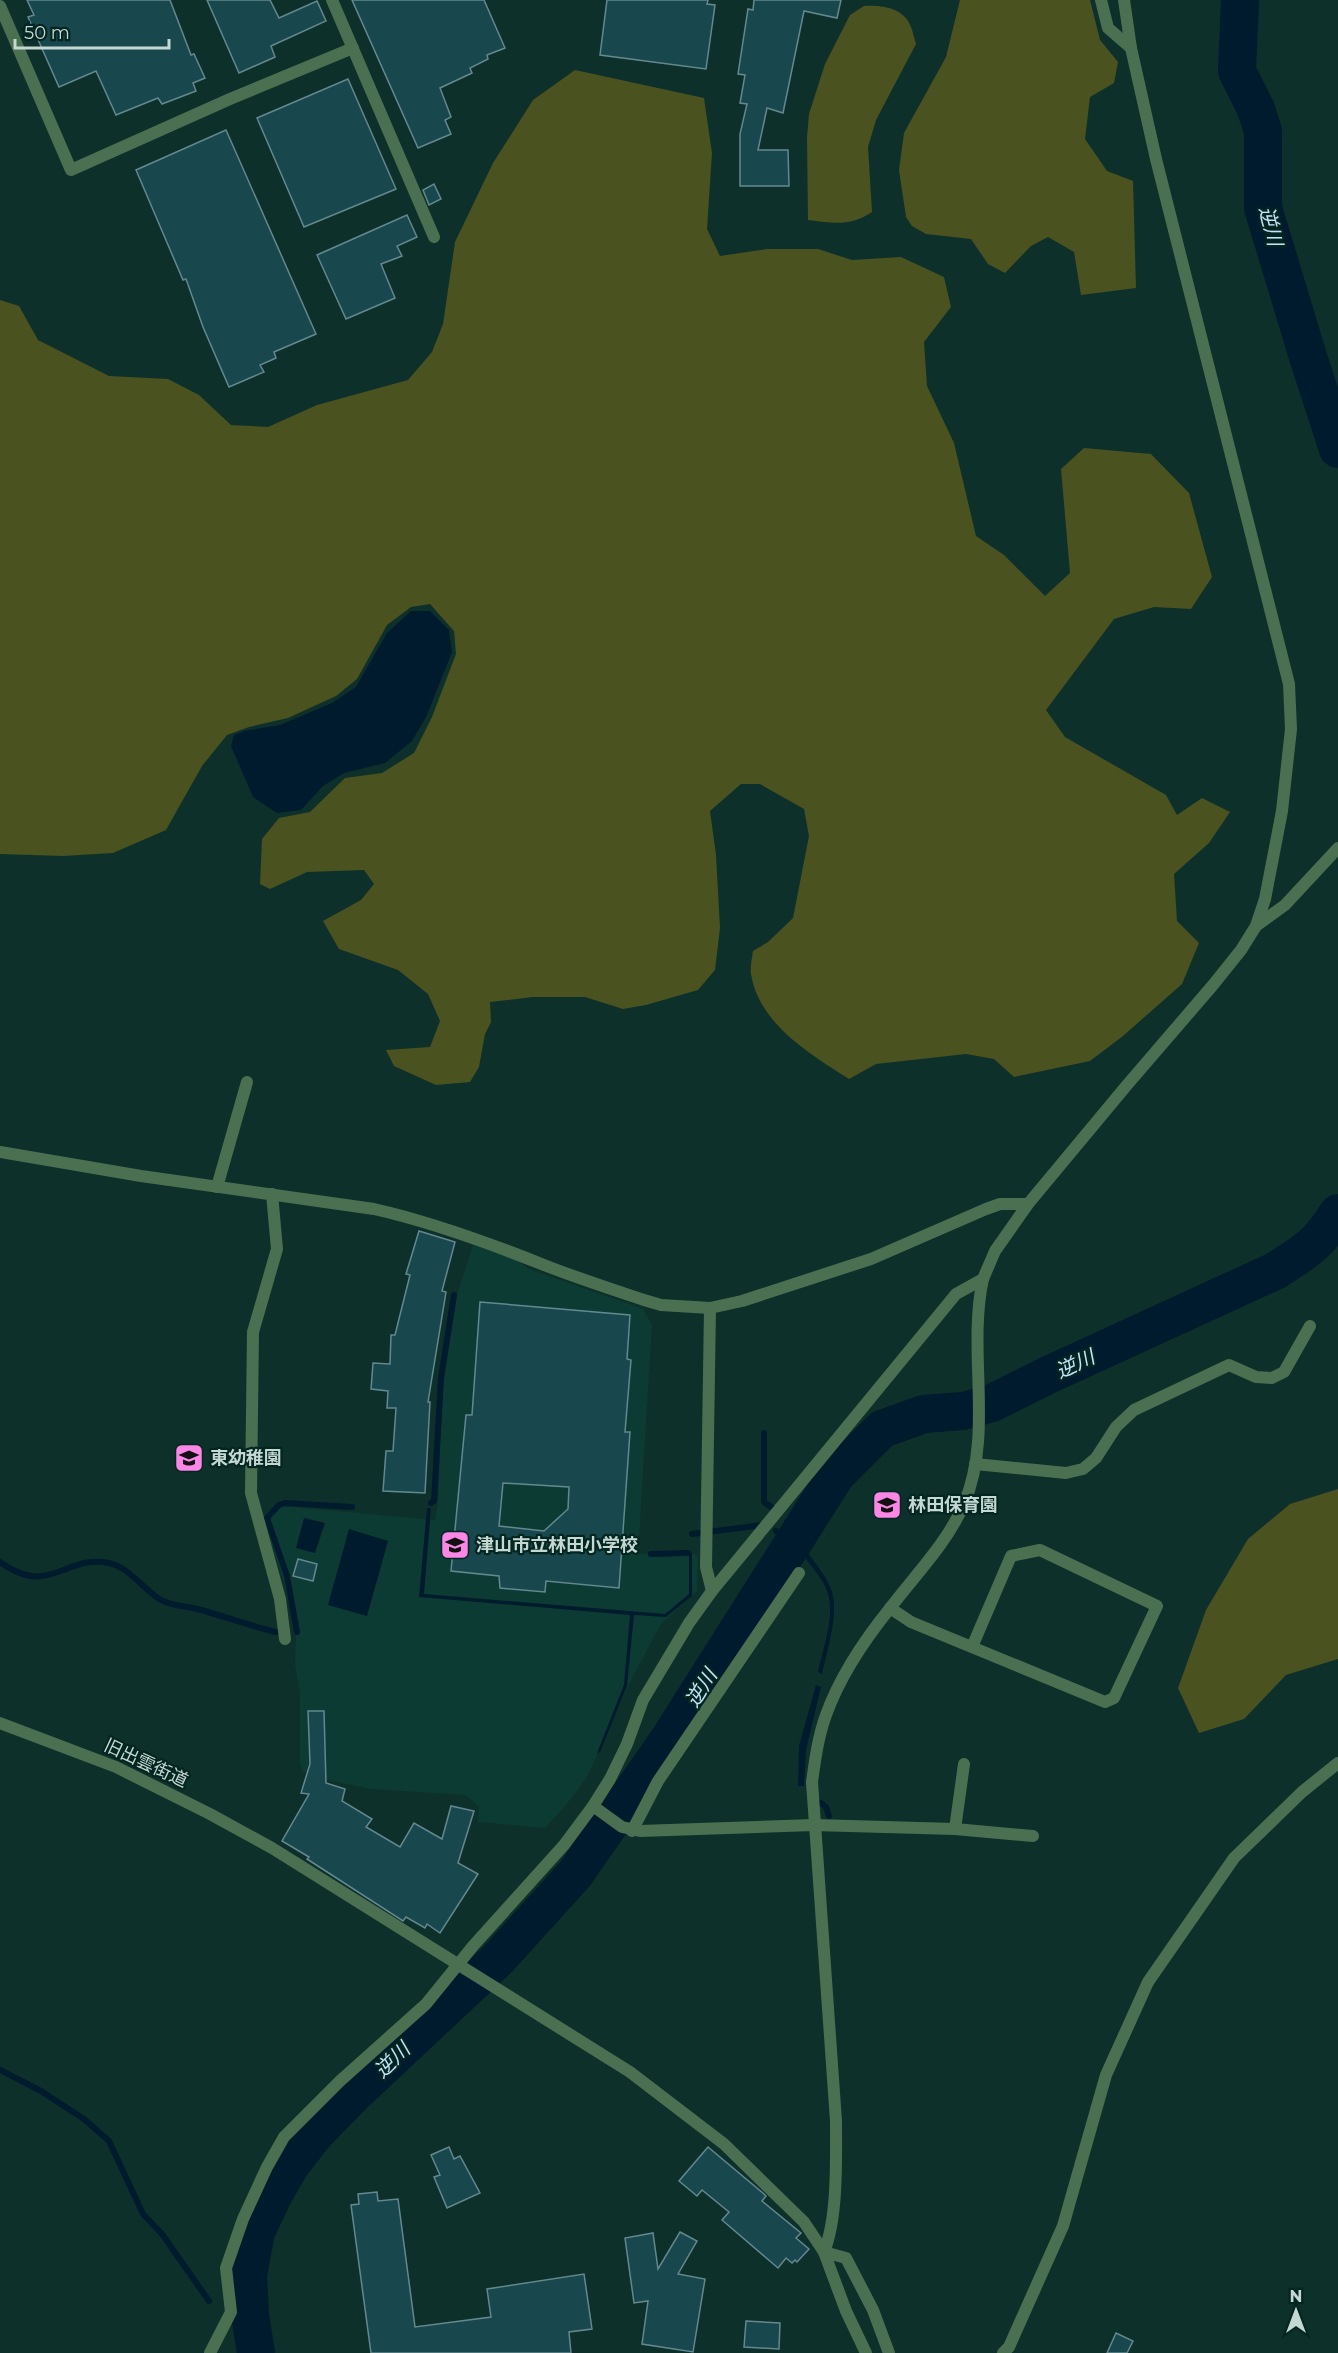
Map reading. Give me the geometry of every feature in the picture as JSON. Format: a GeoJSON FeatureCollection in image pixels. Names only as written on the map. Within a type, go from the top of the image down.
{"type":"FeatureCollection","features":[{"type":"Feature","properties":{"kind":"street"},"geometry":{"type":"LineString","coordinates":[[332,0],[434,237]]}},
{"type":"Feature","properties":{"kind":"street"},"geometry":{"type":"LineString","coordinates":[[1101,0],[1108,28],[1131,48]]}},
{"type":"Feature","properties":{"kind":"street"},"geometry":{"type":"LineString","coordinates":[[889,2353],[873,2310],[846,2258],[824,2252],[829,2241],[831,2221],[836,2165],[836,2121],[814,1824],[812,1782],[817,1750],[826,1716],[840,1682],[862,1646],[890,1608],[950,1533],[965,1502],[975,1464],[978,1436],[980,1295],[983,1279],[995,1251],[1028,1204],[1213,985],[1241,950],[1256,926],[1264,899],[1282,811],[1291,729],[1289,684],[1159,171],[1131,48],[1124,0]]}},
{"type":"Feature","properties":{"kind":"street"},"geometry":{"type":"LineString","coordinates":[[0,6],[71,170],[230,99],[353,48]]}},
{"type":"Feature","properties":{"kind":"street"},"geometry":{"type":"LineString","coordinates":[[1256,926],[1285,905],[1338,848]]}},
{"type":"Feature","properties":{"kind":"street"},"geometry":{"type":"LineString","coordinates":[[217,1187],[247,1082]]}},
{"type":"Feature","properties":{"kind":"street"},"geometry":{"type":"LineString","coordinates":[[0,1152],[404,1216],[516,1253],[644,1300],[661,1305],[710,1308],[742,1301],[871,1259],[1000,1204],[1028,1204]]}},
{"type":"Feature","properties":{"kind":"street"},"geometry":{"type":"LineString","coordinates":[[272,1194],[277,1249],[253,1332],[251,1493],[280,1599],[285,1639]]}},
{"type":"Feature","properties":{"kind":"street"},"geometry":{"type":"LineString","coordinates":[[210,2353],[231,2312],[226,2268],[243,2219],[284,2137],[340,2081],[426,2004],[463,1967],[564,1845],[594,1806],[610,1779],[644,1700],[664,1663],[712,1590],[956,1294],[983,1279]]}},
{"type":"Feature","properties":{"kind":"street"},"geometry":{"type":"LineString","coordinates":[[710,1308],[706,1568],[712,1590]]}},
{"type":"Feature","properties":{"kind":"street"},"geometry":{"type":"LineString","coordinates":[[975,1464],[1066,1473],[1083,1469],[1096,1458],[1116,1427],[1134,1410],[1160,1396],[1229,1365],[1256,1377],[1272,1378],[1284,1372],[1310,1326]]}},
{"type":"Feature","properties":{"kind":"street"},"geometry":{"type":"LineString","coordinates":[[890,1608],[911,1622],[1105,1702],[1114,1698],[1157,1606],[1040,1550],[1011,1557],[972,1647]]}},
{"type":"Feature","properties":{"kind":"street"},"geometry":{"type":"LineString","coordinates":[[627,1829],[799,1573]]}},
{"type":"Feature","properties":{"kind":"street","name":"旧出雲街道"},"geometry":{"type":"LineString","coordinates":[[0,1724],[116,1767],[272,1848],[630,2072],[724,2144],[804,2222],[824,2252],[846,2311],[866,2353]]}},
{"type":"Feature","properties":{"kind":"street"},"geometry":{"type":"LineString","coordinates":[[1003,2353],[1009,2346],[1063,2226],[1106,2075],[1148,1982],[1234,1858],[1302,1792],[1338,1763]]}},
{"type":"Feature","properties":{"kind":"street"},"geometry":{"type":"LineString","coordinates":[[955,1829],[964,1764]]}},
{"type":"Feature","properties":{"kind":"street"},"geometry":{"type":"LineString","coordinates":[[594,1806],[627,1829],[814,1824],[955,1829],[1033,1836]]}},
{"type":"Feature","properties":{"kind":"shaded area","name":"津山市立林田小学校"},"geometry":{"type":"Polygon","coordinates":[[[473,1245],[511,1256],[529,1269],[643,1309],[652,1325],[638,1554],[695,1554],[698,1556],[697,1591],[661,1624],[629,1684],[587,1777],[545,1828],[478,1822],[479,1807],[466,1795],[372,1789],[327,1780],[302,1771],[300,1693],[295,1665],[296,1637],[284,1582],[264,1521],[281,1506],[435,1520],[438,1500],[443,1380],[457,1295],[473,1245]]]}},
{"type":"Feature","properties":{"kind":"green space"},"geometry":{"type":"Polygon","coordinates":[[[960,0],[1090,0],[1100,40],[1118,62],[1114,83],[1090,97],[1085,139],[1107,171],[1133,181],[1136,288],[1081,295],[1074,252],[1048,237],[1031,246],[1005,273],[988,264],[971,239],[926,234],[912,226],[906,217],[899,170],[904,133],[946,57],[960,0]]]}},
{"type":"Feature","properties":{"kind":"green space"},"geometry":{"type":"Polygon","coordinates":[[[864,6],[894,10],[904,16],[913,32],[916,44],[876,120],[868,147],[872,212],[849,222],[808,220],[809,114],[825,64],[850,15],[864,6]]]}},
{"type":"Feature","properties":{"kind":"green space"},"geometry":{"type":"Polygon","coordinates":[[[575,70],[704,98],[712,153],[707,229],[720,256],[767,249],[818,249],[852,260],[901,257],[944,277],[951,307],[924,342],[927,386],[954,443],[976,536],[1004,555],[1045,596],[1070,573],[1061,469],[1084,448],[1151,454],[1189,493],[1212,577],[1191,609],[1154,607],[1114,619],[1046,710],[1065,737],[1166,795],[1177,815],[1202,798],[1230,812],[1209,843],[1174,874],[1177,921],[1199,943],[1182,984],[1123,1036],[1090,1061],[1014,1077],[994,1059],[966,1054],[876,1064],[849,1079],[803,1048],[775,1023],[764,1008],[756,992],[751,968],[753,951],[768,942],[793,918],[809,836],[804,809],[760,784],[741,784],[710,811],[716,855],[720,928],[715,970],[698,990],[623,1009],[585,997],[533,997],[490,1002],[491,1022],[485,1034],[479,1067],[470,1082],[436,1085],[394,1066],[386,1050],[430,1047],[440,1021],[428,994],[398,970],[339,949],[323,921],[361,900],[374,884],[364,870],[307,872],[270,889],[260,884],[262,839],[279,818],[310,812],[345,778],[382,773],[414,753],[432,717],[456,654],[454,631],[430,604],[411,607],[387,625],[357,679],[336,696],[288,718],[249,727],[227,735],[202,766],[166,830],[113,853],[63,856],[0,854],[0,300],[19,306],[38,340],[109,376],[168,379],[199,395],[231,425],[268,427],[317,405],[408,380],[432,352],[443,324],[455,242],[493,163],[533,100],[575,70]]]}},
{"type":"Feature","properties":{"kind":"green space"},"geometry":{"type":"Polygon","coordinates":[[[1338,1489],[1338,1659],[1286,1675],[1244,1719],[1199,1733],[1178,1688],[1206,1610],[1248,1539],[1290,1504],[1338,1489]]]}},
{"type":"Feature","properties":{"kind":"water"},"geometry":{"type":"Polygon","coordinates":[[[411,611],[430,611],[449,630],[452,652],[426,717],[412,741],[385,763],[344,773],[323,786],[301,810],[277,813],[253,797],[231,746],[234,735],[280,725],[332,703],[356,687],[387,633],[411,611]]]}},
{"type":"Feature","properties":{"kind":"water"},"geometry":{"type":"Polygon","coordinates":[[[427,1508],[431,1508],[424,1594],[665,1614],[689,1594],[689,1553],[692,1553],[692,1596],[666,1617],[634,1615],[627,1686],[600,1752],[597,1753],[624,1685],[630,1615],[419,1597],[427,1508]]]}},
{"type":"Feature","properties":{"kind":"water"},"geometry":{"type":"Polygon","coordinates":[[[304,1518],[325,1523],[315,1553],[296,1548],[304,1518]]]}},
{"type":"Feature","properties":{"kind":"water"},"geometry":{"type":"Polygon","coordinates":[[[349,1529],[388,1541],[367,1616],[328,1605],[349,1529]]]}},
{"type":"Feature","properties":{"kind":"water"},"geometry":{"type":"Polygon","coordinates":[[[807,1552],[826,1579],[833,1598],[832,1631],[822,1674],[818,1672],[828,1631],[829,1600],[823,1582],[806,1559],[807,1552]]]}},
{"type":"Feature","properties":{"kind":"water"},"geometry":{"type":"Polygon","coordinates":[[[816,1685],[821,1687],[806,1750],[804,1786],[798,1786],[799,1746],[816,1685]]]}},
{"type":"Feature","properties":{"kind":"building"},"geometry":{"type":"Polygon","coordinates":[[[27,0],[170,0],[191,55],[194,54],[205,78],[193,83],[196,91],[162,104],[158,98],[116,115],[96,71],[59,87],[28,17],[34,15],[27,0]]]}},
{"type":"Feature","properties":{"kind":"building"},"geometry":{"type":"Polygon","coordinates":[[[207,0],[270,0],[279,18],[317,1],[326,21],[271,46],[275,57],[239,73],[207,0]]]}},
{"type":"Feature","properties":{"kind":"building"},"geometry":{"type":"Polygon","coordinates":[[[352,0],[484,0],[505,48],[487,55],[488,59],[470,68],[472,73],[440,88],[451,117],[445,120],[451,134],[418,148],[352,0]]]}},
{"type":"Feature","properties":{"kind":"building"},"geometry":{"type":"Polygon","coordinates":[[[607,0],[708,0],[707,4],[715,5],[706,69],[600,55],[607,0]]]}},
{"type":"Feature","properties":{"kind":"building"},"geometry":{"type":"Polygon","coordinates":[[[754,0],[841,0],[837,18],[804,11],[783,113],[767,108],[758,150],[788,150],[789,186],[740,186],[740,134],[747,104],[740,103],[745,75],[738,74],[748,9],[753,10],[754,0]]]}},
{"type":"Feature","properties":{"kind":"building"},"geometry":{"type":"Polygon","coordinates":[[[348,79],[396,189],[304,227],[257,118],[348,79]]]}},
{"type":"Feature","properties":{"kind":"building"},"geometry":{"type":"Polygon","coordinates":[[[226,130],[316,334],[274,352],[276,358],[260,365],[264,372],[229,387],[203,327],[186,279],[183,280],[136,170],[226,130]]]}},
{"type":"Feature","properties":{"kind":"building"},"geometry":{"type":"Polygon","coordinates":[[[434,184],[441,199],[429,205],[423,190],[434,184]]]}},
{"type":"Feature","properties":{"kind":"building"},"geometry":{"type":"Polygon","coordinates":[[[407,215],[417,237],[397,246],[402,256],[381,264],[395,298],[346,319],[317,255],[407,215]]]}},
{"type":"Feature","properties":{"kind":"building"},"geometry":{"type":"Polygon","coordinates":[[[419,1231],[455,1242],[442,1291],[446,1292],[428,1402],[430,1402],[425,1493],[383,1491],[386,1451],[393,1451],[396,1408],[387,1408],[388,1391],[371,1389],[373,1363],[390,1364],[391,1335],[395,1335],[410,1275],[406,1274],[419,1231]]]}},
{"type":"Feature","properties":{"kind":"building"},"geometry":{"type":"Polygon","coordinates":[[[480,1302],[630,1315],[627,1359],[631,1360],[625,1432],[630,1432],[619,1588],[546,1581],[545,1592],[500,1588],[499,1576],[451,1571],[466,1415],[472,1415],[480,1302]],[[503,1483],[499,1526],[544,1531],[568,1509],[569,1487],[503,1483]]]}},
{"type":"Feature","properties":{"kind":"building"},"geometry":{"type":"Polygon","coordinates":[[[298,1559],[317,1564],[313,1581],[293,1576],[298,1559]]]}},
{"type":"Feature","properties":{"kind":"building"},"geometry":{"type":"Polygon","coordinates":[[[308,1711],[324,1711],[326,1783],[345,1789],[342,1801],[372,1819],[366,1827],[400,1847],[414,1823],[442,1839],[451,1806],[474,1811],[458,1863],[478,1874],[440,1933],[427,1924],[425,1928],[406,1917],[403,1921],[282,1841],[309,1794],[301,1793],[310,1764],[308,1711]]]}},
{"type":"Feature","properties":{"kind":"building"},"geometry":{"type":"Polygon","coordinates":[[[449,2147],[454,2159],[460,2156],[480,2193],[447,2208],[434,2177],[440,2175],[431,2155],[449,2147]]]}},
{"type":"Feature","properties":{"kind":"building"},"geometry":{"type":"Polygon","coordinates":[[[708,2147],[764,2194],[766,2196],[762,2201],[801,2233],[796,2238],[809,2249],[797,2262],[795,2260],[792,2263],[786,2258],[778,2268],[722,2220],[729,2212],[702,2190],[697,2196],[679,2181],[708,2147]]]}},
{"type":"Feature","properties":{"kind":"building"},"geometry":{"type":"Polygon","coordinates":[[[377,2192],[378,2201],[398,2199],[415,2327],[491,2317],[487,2289],[584,2274],[592,2329],[569,2332],[571,2353],[371,2353],[351,2205],[359,2204],[358,2194],[377,2192]]]}},
{"type":"Feature","properties":{"kind":"building"},"geometry":{"type":"Polygon","coordinates":[[[680,2232],[697,2241],[678,2274],[705,2279],[693,2352],[642,2344],[648,2301],[634,2303],[625,2238],[653,2233],[658,2269],[680,2232]]]}},
{"type":"Feature","properties":{"kind":"building"},"geometry":{"type":"Polygon","coordinates":[[[746,2321],[780,2323],[779,2349],[744,2347],[746,2321]]]}},
{"type":"Feature","properties":{"kind":"building"},"geometry":{"type":"Polygon","coordinates":[[[1116,2333],[1133,2341],[1127,2353],[1107,2353],[1116,2333]]]}},
{"type":"Feature","properties":{"kind":"waterway","name":"逆川"},"geometry":{"type":"LineString","coordinates":[[1240,0],[1237,71],[1256,109],[1263,131],[1263,208],[1338,449]]}},
{"type":"Feature","properties":{"kind":"waterway","name":"逆川"},"geometry":{"type":"LineString","coordinates":[[256,2353],[250,2315],[248,2275],[256,2232],[290,2166],[314,2135],[352,2096],[498,1959],[575,1874],[671,1736],[836,1475],[882,1429],[924,1414],[963,1411],[992,1403],[1275,1271],[1311,1247],[1338,1213]]}},
{"type":"Feature","properties":{"kind":"waterway"},"geometry":{"type":"LineString","coordinates":[[431,1503],[434,1501],[441,1378],[454,1295]]}},
{"type":"Feature","properties":{"kind":"waterway"},"geometry":{"type":"LineString","coordinates":[[764,1433],[764,1502],[771,1507]]}},
{"type":"Feature","properties":{"kind":"waterway"},"geometry":{"type":"LineString","coordinates":[[297,1632],[287,1576],[267,1518],[279,1505],[285,1503],[352,1507]]}},
{"type":"Feature","properties":{"kind":"waterway"},"geometry":{"type":"LineString","coordinates":[[692,1534],[762,1525]]}},
{"type":"Feature","properties":{"kind":"waterway"},"geometry":{"type":"LineString","coordinates":[[776,1531],[799,1547]]}},
{"type":"Feature","properties":{"kind":"waterway"},"geometry":{"type":"LineString","coordinates":[[651,1554],[688,1553]]}},
{"type":"Feature","properties":{"kind":"waterway"},"geometry":{"type":"LineString","coordinates":[[0,1562],[17,1572],[32,1576],[45,1576],[80,1564],[109,1563],[123,1569],[165,1602],[276,1632]]}},
{"type":"Feature","properties":{"kind":"waterway"},"geometry":{"type":"LineString","coordinates":[[821,1803],[826,1807],[829,1816]]}},
{"type":"Feature","properties":{"kind":"waterway"},"geometry":{"type":"LineString","coordinates":[[0,2070],[41,2091],[84,2119],[109,2141],[143,2214],[162,2234],[209,2301]]}},
{"type":"Feature","properties":{"kind":"waterway"},"geometry":{"type":"LineString","coordinates":[[236,2330],[253,2353]]}},
{"type":"Feature","properties":{"kind":"place","name":"東幼稚園"},"geometry":{"type":"Point","coordinates":[189,1458]}},
{"type":"Feature","properties":{"kind":"place","name":"林田保育園"},"geometry":{"type":"Point","coordinates":[887,1505]}},
{"type":"Feature","properties":{"kind":"place","name":"津山市立林田小学校"},"geometry":{"type":"Point","coordinates":[455,1545]}}]}
